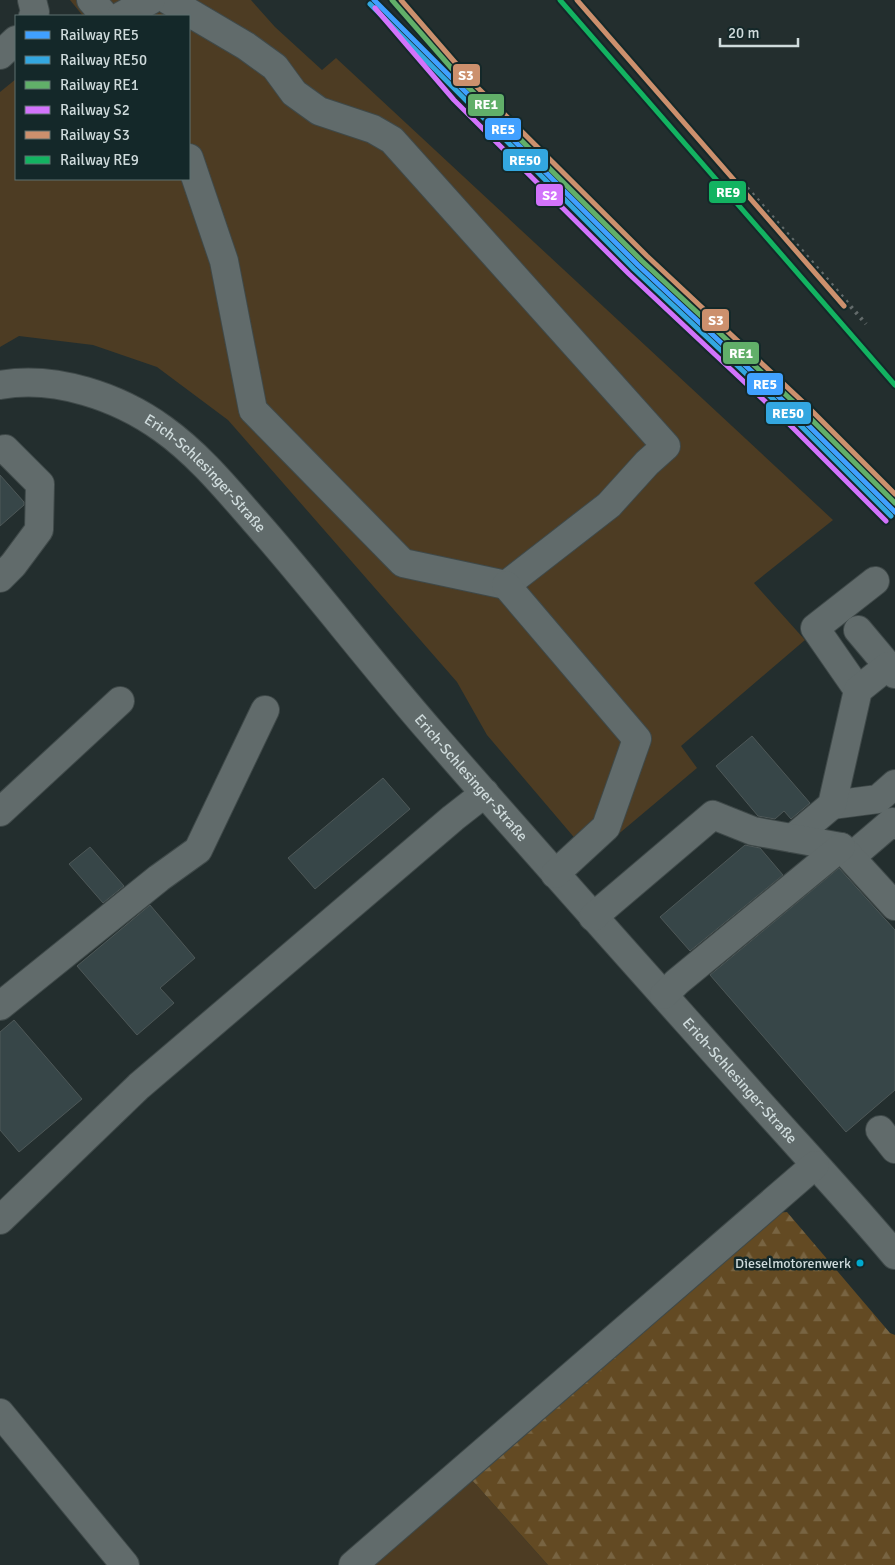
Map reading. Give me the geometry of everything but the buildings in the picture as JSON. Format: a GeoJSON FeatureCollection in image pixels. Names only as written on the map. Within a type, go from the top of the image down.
{"type":"FeatureCollection","features":[{"type":"Feature","properties":{"kind":"street"},"geometry":{"type":"LineString","coordinates":[[32,0],[35,12],[34,15]]}},
{"type":"Feature","properties":{"kind":"street"},"geometry":{"type":"LineString","coordinates":[[92,0],[104,15]]}},
{"type":"Feature","properties":{"kind":"street"},"geometry":{"type":"LineString","coordinates":[[122,15],[151,0]]}},
{"type":"Feature","properties":{"kind":"street"},"geometry":{"type":"LineString","coordinates":[[168,0],[246,46],[275,67],[294,93],[319,110],[373,129],[392,140],[666,446],[647,462],[609,505],[506,585]]}},
{"type":"Feature","properties":{"kind":"street"},"geometry":{"type":"LineString","coordinates":[[0,55],[15,41]]}},
{"type":"Feature","properties":{"kind":"street"},"geometry":{"type":"LineString","coordinates":[[190,161],[224,261],[253,410],[404,563],[506,585],[637,739],[606,827],[555,874]]}},
{"type":"Feature","properties":{"kind":"street","name":"Erich-Schlesinger-Straße"},"geometry":{"type":"LineString","coordinates":[[0,385],[16,382],[39,383],[88,393],[138,414],[165,430],[208,468],[274,542],[427,728],[895,1255]]}},
{"type":"Feature","properties":{"kind":"street"},"geometry":{"type":"LineString","coordinates":[[0,450],[5,449],[40,484],[39,530],[13,565],[0,578]]}},
{"type":"Feature","properties":{"kind":"street"},"geometry":{"type":"LineString","coordinates":[[858,690],[815,628],[875,581]]}},
{"type":"Feature","properties":{"kind":"street"},"geometry":{"type":"LineString","coordinates":[[832,804],[858,690],[892,670],[858,630]]}},
{"type":"Feature","properties":{"kind":"street"},"geometry":{"type":"LineString","coordinates":[[0,812],[120,701]]}},
{"type":"Feature","properties":{"kind":"street"},"geometry":{"type":"LineString","coordinates":[[0,1006],[159,878],[198,850],[265,710]]}},
{"type":"Feature","properties":{"kind":"street"},"geometry":{"type":"LineString","coordinates":[[793,838],[832,804],[878,799],[895,784]]}},
{"type":"Feature","properties":{"kind":"street"},"geometry":{"type":"LineString","coordinates":[[0,1220],[139,1086],[453,818],[485,793]]}},
{"type":"Feature","properties":{"kind":"street"},"geometry":{"type":"LineString","coordinates":[[593,917],[713,815],[753,831],[793,838],[846,852],[895,906]]}},
{"type":"Feature","properties":{"kind":"street"},"geometry":{"type":"LineString","coordinates":[[664,995],[677,982],[846,852],[892,822],[895,825]]}},
{"type":"Feature","properties":{"kind":"street"},"geometry":{"type":"LineString","coordinates":[[353,1565],[815,1165]]}},
{"type":"Feature","properties":{"kind":"street"},"geometry":{"type":"LineString","coordinates":[[0,1413],[125,1565]]}},
{"type":"Feature","properties":{"kind":"shaded area"},"geometry":{"type":"Polygon","coordinates":[[[70,0],[251,0],[275,27],[322,70],[336,58],[833,520],[754,583],[805,640],[681,746],[697,768],[609,842],[603,813],[578,842],[487,735],[457,682],[228,420],[157,367],[93,345],[19,336],[0,347],[0,92],[15,80],[15,180],[190,180],[190,15],[82,15],[70,0]]]}},
{"type":"Feature","properties":{"kind":"shaded area"},"geometry":{"type":"Polygon","coordinates":[[[471,1479],[548,1565],[375,1565],[471,1479]]]}},
{"type":"Feature","properties":{"kind":"green space"},"geometry":{"type":"Polygon","coordinates":[[[787,1212],[890,1333],[895,1335],[895,1565],[548,1565],[471,1479],[776,1213],[787,1212]]]}},
{"type":"Feature","properties":{"kind":"railway"},"geometry":{"type":"LineString","coordinates":[[747,188],[866,324]]}},
{"type":"Feature","properties":{"kind":"rail line","name":"RE5"},"geometry":{"type":"LineString","coordinates":[[374,0],[638,265],[794,411],[895,512]]}},
{"type":"Feature","properties":{"kind":"rail line","name":"RE1"},"geometry":{"type":"LineString","coordinates":[[392,0],[468,87],[642,261],[798,406],[895,503]]}},
{"type":"Feature","properties":{"kind":"rail line","name":"S3"},"geometry":{"type":"LineString","coordinates":[[401,0],[472,82],[647,256],[803,402],[895,494]]}},
{"type":"Feature","properties":{"kind":"rail line","name":"RE9"},"geometry":{"type":"LineString","coordinates":[[560,0],[895,385]]}},
{"type":"Feature","properties":{"kind":"rail line","name":"S3"},"geometry":{"type":"LineString","coordinates":[[577,0],[844,306]]}},
{"type":"Feature","properties":{"kind":"rail line","name":"RE50"},"geometry":{"type":"LineString","coordinates":[[370,4],[634,269],[790,415],[891,516]]}},
{"type":"Feature","properties":{"kind":"rail line","name":"S2"},"geometry":{"type":"LineString","coordinates":[[375,8],[454,100],[629,274],[785,420],[886,521]]}},
{"type":"Feature","properties":{"kind":"place","name":"Dieselmotorenwerk"},"geometry":{"type":"Point","coordinates":[860,1263]}}]}
